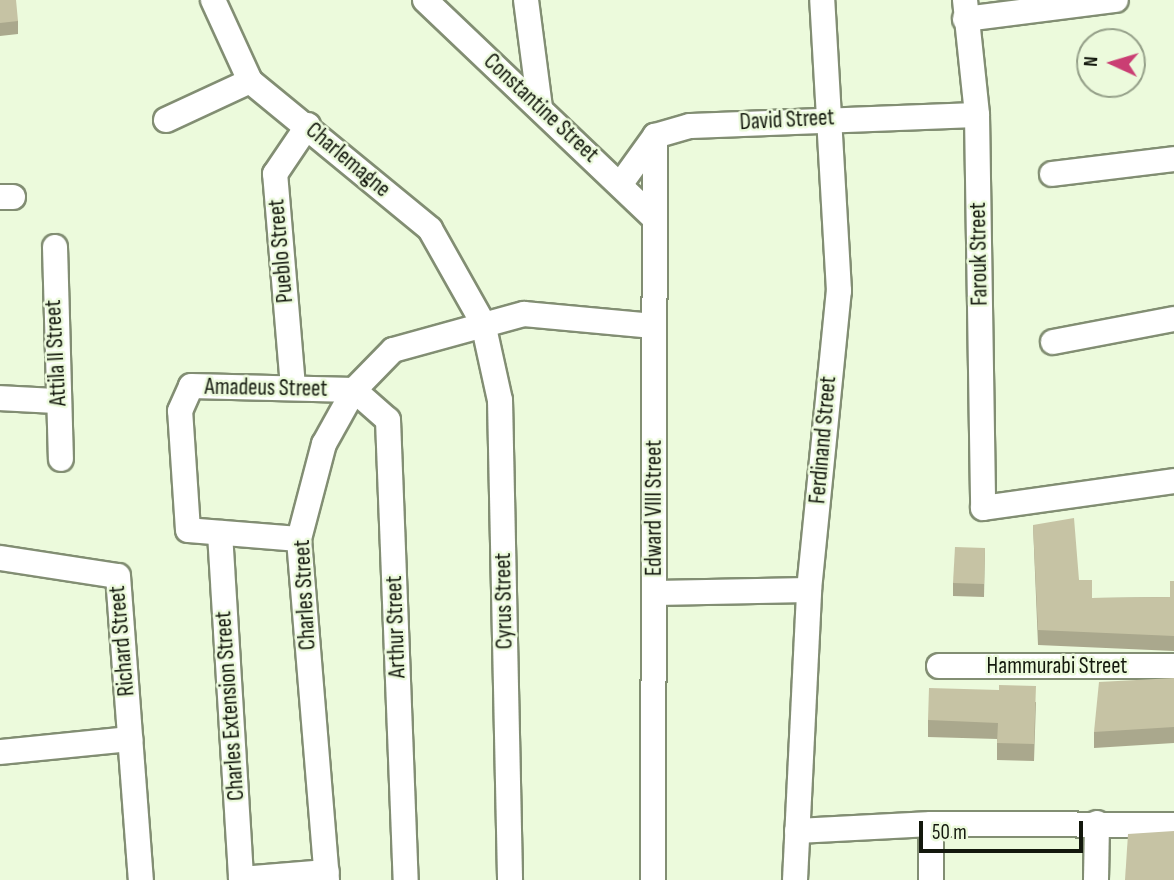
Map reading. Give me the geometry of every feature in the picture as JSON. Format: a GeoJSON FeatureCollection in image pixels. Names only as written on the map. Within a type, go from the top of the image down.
{"type":"FeatureCollection","features":[{"type":"Feature","properties":{"kind":"street","name":"Charlemagne"},"geometry":{"type":"LineString","coordinates":[[213,0],[250,81],[308,125],[430,229],[483,323]]}},
{"type":"Feature","properties":{"kind":"street","name":"Constantine Street"},"geometry":{"type":"LineString","coordinates":[[425,0],[622,181],[654,218]]}},
{"type":"Feature","properties":{"kind":"street"},"geometry":{"type":"LineString","coordinates":[[526,0],[540,108]]}},
{"type":"Feature","properties":{"kind":"street","name":"Ferdinand Street"},"geometry":{"type":"LineString","coordinates":[[795,880],[809,590],[839,291],[833,117],[822,0]]}},
{"type":"Feature","properties":{"kind":"street"},"geometry":{"type":"LineString","coordinates":[[965,10],[1035,3],[1116,0]]}},
{"type":"Feature","properties":{"kind":"street","name":"Farouk Street"},"geometry":{"type":"LineString","coordinates":[[965,10],[976,115],[983,508],[1174,481]]}},
{"type":"Feature","properties":{"kind":"street"},"geometry":{"type":"LineString","coordinates":[[166,120],[250,81]]}},
{"type":"Feature","properties":{"kind":"street","name":"David Street"},"geometry":{"type":"LineString","coordinates":[[654,136],[690,126],[833,117],[976,115]]}},
{"type":"Feature","properties":{"kind":"street","name":"Pueblo Street"},"geometry":{"type":"LineString","coordinates":[[293,387],[275,174],[308,125]]}},
{"type":"Feature","properties":{"kind":"street"},"geometry":{"type":"LineString","coordinates":[[622,181],[654,136]]}},
{"type":"Feature","properties":{"kind":"street","name":"Edward VIII Street"},"geometry":{"type":"LineString","coordinates":[[653,880],[654,136]]}},
{"type":"Feature","properties":{"kind":"street"},"geometry":{"type":"LineString","coordinates":[[1052,174],[1174,159]]}},
{"type":"Feature","properties":{"kind":"street","name":"Attila II Street"},"geometry":{"type":"LineString","coordinates":[[55,247],[61,459]]}},
{"type":"Feature","properties":{"kind":"street","name":"Charles Street"},"geometry":{"type":"LineString","coordinates":[[327,876],[299,539],[324,444],[354,390],[393,350],[483,323],[524,314],[653,326]]}},
{"type":"Feature","properties":{"kind":"street"},"geometry":{"type":"LineString","coordinates":[[1054,342],[1174,319]]}},
{"type":"Feature","properties":{"kind":"street","name":"Cyrus Street"},"geometry":{"type":"LineString","coordinates":[[483,323],[500,400],[510,880]]}},
{"type":"Feature","properties":{"kind":"street","name":"Amadeus Street"},"geometry":{"type":"LineString","coordinates":[[220,533],[188,530],[181,397],[191,386],[354,390]]}},
{"type":"Feature","properties":{"kind":"street","name":"Arthur Street"},"geometry":{"type":"LineString","coordinates":[[354,390],[388,420],[405,880]]}},
{"type":"Feature","properties":{"kind":"street"},"geometry":{"type":"LineString","coordinates":[[0,398],[58,401]]}},
{"type":"Feature","properties":{"kind":"street"},"geometry":{"type":"LineString","coordinates":[[220,533],[299,539]]}},
{"type":"Feature","properties":{"kind":"street","name":"Charles Extension Street"},"geometry":{"type":"LineString","coordinates":[[220,533],[241,880]]}},
{"type":"Feature","properties":{"kind":"street","name":"Richard Street"},"geometry":{"type":"LineString","coordinates":[[0,558],[118,576],[141,880]]}},
{"type":"Feature","properties":{"kind":"street"},"geometry":{"type":"LineString","coordinates":[[655,593],[809,590]]}},
{"type":"Feature","properties":{"kind":"street","name":"Hammurabi Street"},"geometry":{"type":"LineString","coordinates":[[939,666],[1174,666]]}},
{"type":"Feature","properties":{"kind":"street"},"geometry":{"type":"LineString","coordinates":[[0,751],[130,739]]}},
{"type":"Feature","properties":{"kind":"street"},"geometry":{"type":"LineString","coordinates":[[1096,880],[1097,823]]}},
{"type":"Feature","properties":{"kind":"street"},"geometry":{"type":"LineString","coordinates":[[797,831],[931,824],[1174,825]]}},
{"type":"Feature","properties":{"kind":"street"},"geometry":{"type":"LineString","coordinates":[[931,824],[931,880]]}},
{"type":"Feature","properties":{"kind":"street"},"geometry":{"type":"LineString","coordinates":[[241,880],[327,876]]}},
{"type":"Feature","properties":{"kind":"building"},"geometry":{"type":"Polygon","coordinates":[[[0,0],[16,0],[18,21],[0,23],[0,0]]]}},
{"type":"Feature","properties":{"kind":"building"},"geometry":{"type":"Polygon","coordinates":[[[1074,518],[1079,580],[1092,580],[1092,598],[1170,597],[1170,581],[1174,581],[1174,636],[1038,630],[1033,525],[1074,518]]]}},
{"type":"Feature","properties":{"kind":"building"},"geometry":{"type":"Polygon","coordinates":[[[955,547],[985,548],[984,584],[953,583],[955,547]]]}},
{"type":"Feature","properties":{"kind":"building"},"geometry":{"type":"Polygon","coordinates":[[[1174,678],[1174,727],[1094,732],[1099,682],[1174,678]]]}},
{"type":"Feature","properties":{"kind":"building"},"geometry":{"type":"Polygon","coordinates":[[[999,685],[1036,686],[1034,744],[997,743],[998,723],[928,720],[929,688],[999,690],[999,685]]]}},
{"type":"Feature","properties":{"kind":"building"},"geometry":{"type":"Polygon","coordinates":[[[1174,831],[1174,880],[1125,880],[1128,834],[1174,831]]]}}]}
